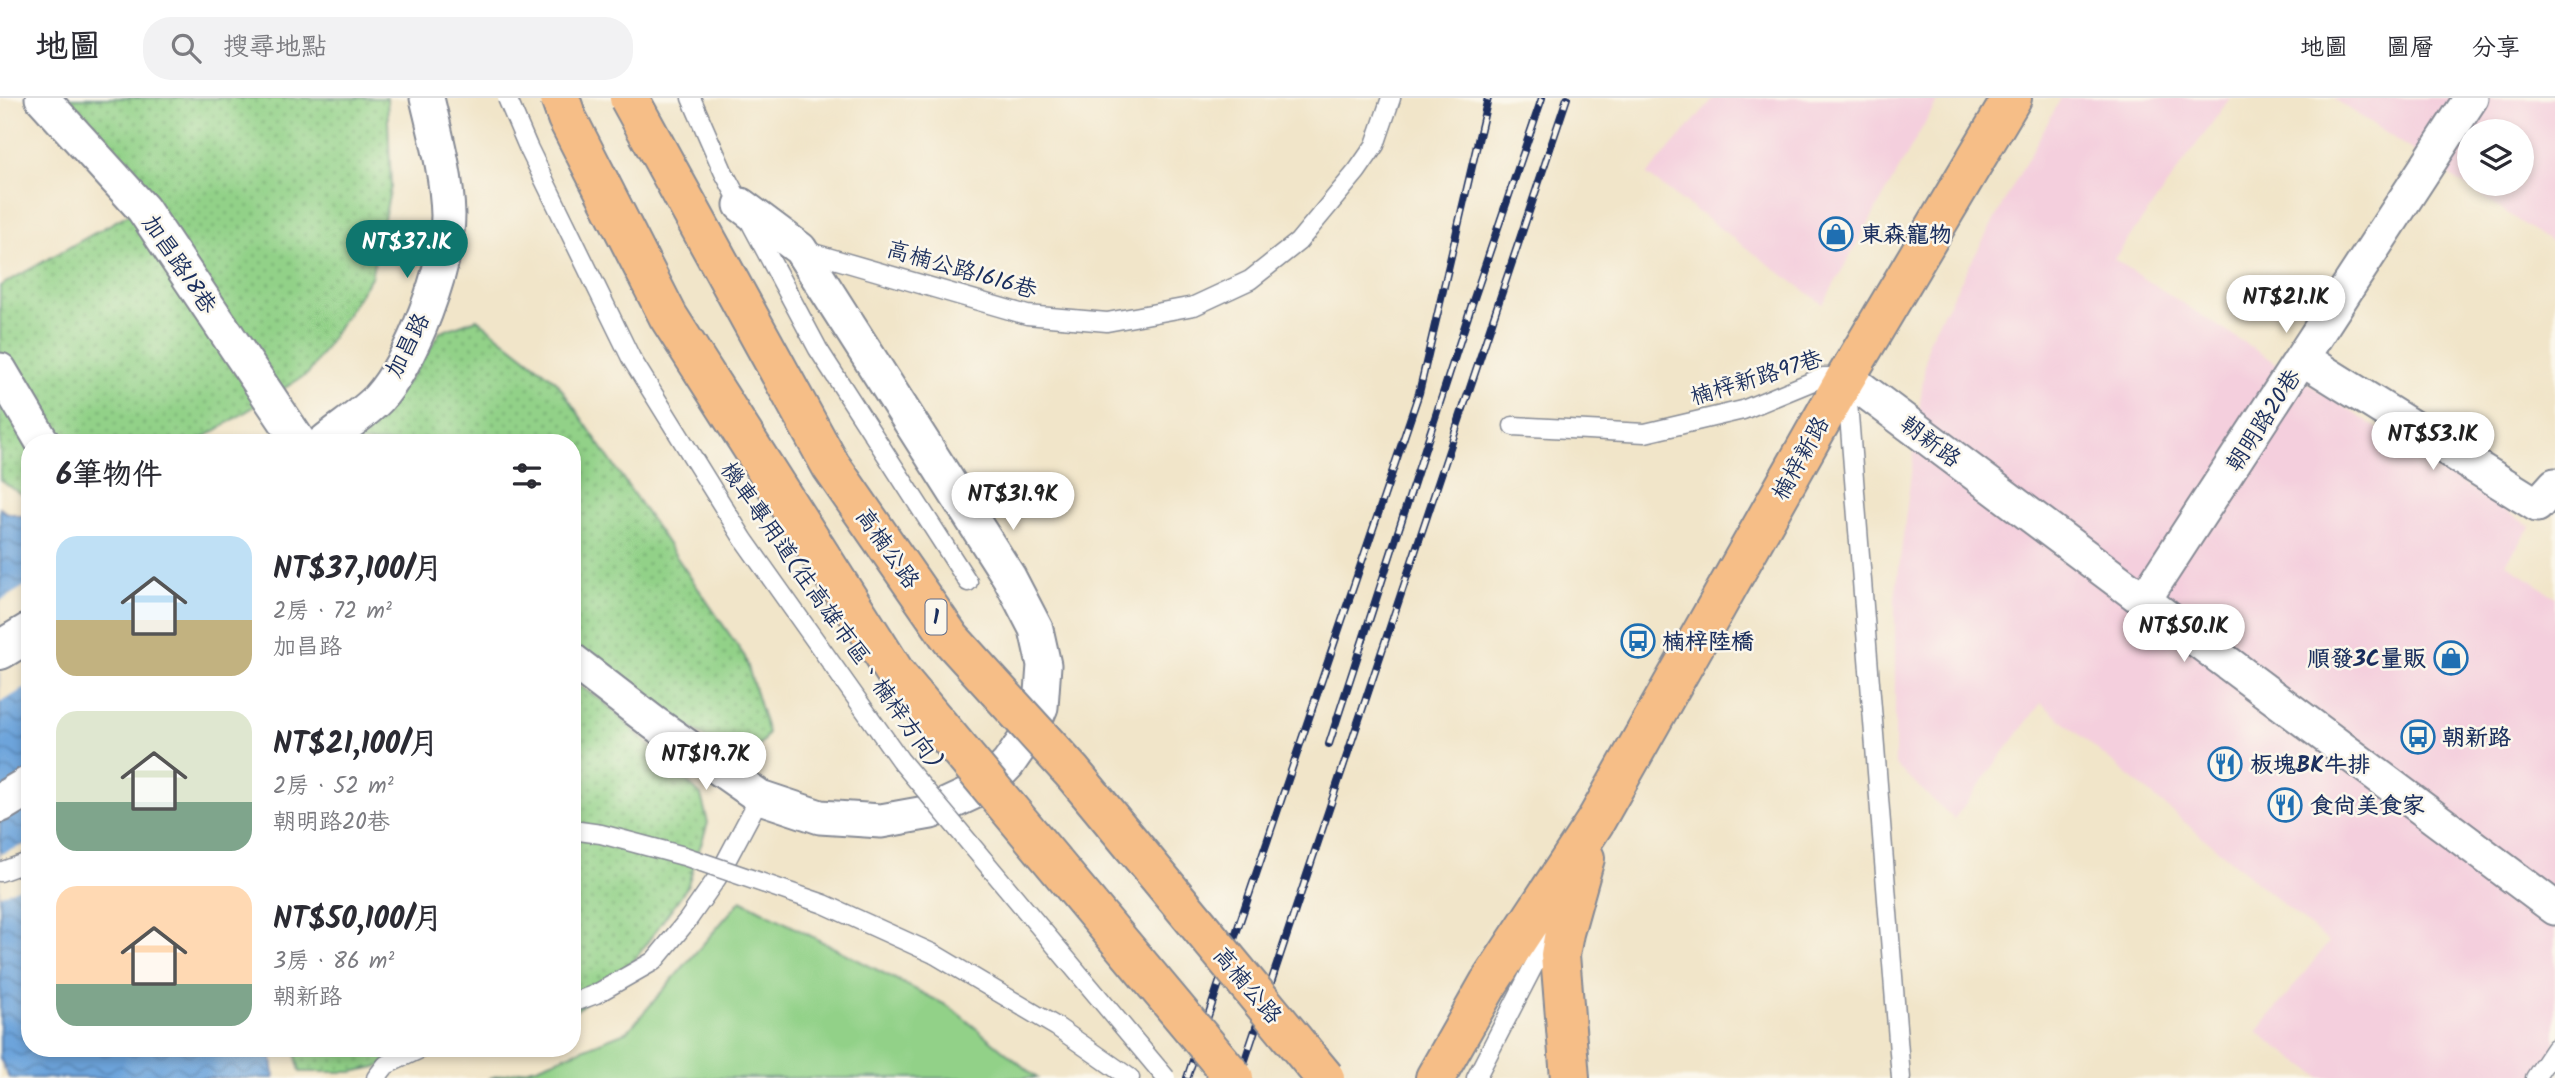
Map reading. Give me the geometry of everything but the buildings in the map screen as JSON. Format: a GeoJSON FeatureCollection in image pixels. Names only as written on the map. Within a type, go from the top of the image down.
{"type":"FeatureCollection","features":[{"type":"Feature","properties":{"kind":"main road"},"geometry":{"type":"LineString","coordinates":[[560,98],[668,316],[896,674],[1234,1078]]}},
{"type":"Feature","properties":{"kind":"main road","name":"高楠公路"},"geometry":{"type":"LineString","coordinates":[[629,98],[831,466],[951,639],[1072,772],[1325,1078]]}},
{"type":"Feature","properties":{"kind":"main road","name":"楠梓新路"},"geometry":{"type":"LineString","coordinates":[[1595,822],[1846,377],[2012,98]]}},
{"type":"Feature","properties":{"kind":"main road"},"geometry":{"type":"LineString","coordinates":[[1435,1078],[1489,983],[1595,822]]}},
{"type":"Feature","properties":{"kind":"main road"},"geometry":{"type":"LineString","coordinates":[[1570,1078],[1560,955],[1595,822]]}},
{"type":"Feature","properties":{"kind":"street","name":"加昌路18巷"},"geometry":{"type":"LineString","coordinates":[[42,98],[143,209],[294,434]]}},
{"type":"Feature","properties":{"kind":"street","name":"加昌路"},"geometry":{"type":"LineString","coordinates":[[334,434],[378,398],[397,372],[424,316],[435,281],[446,240],[448,213],[441,157],[428,98]]}},
{"type":"Feature","properties":{"kind":"street","name":"朝明路20巷"},"geometry":{"type":"LineString","coordinates":[[2144,600],[2471,98]]}},
{"type":"Feature","properties":{"kind":"street"},"geometry":{"type":"LineString","coordinates":[[581,667],[654,723],[760,797],[820,817],[881,821],[931,812],[987,786],[1008,764],[1031,730],[1041,707],[1044,665],[1036,629],[1009,577],[800,249],[741,205]]}},
{"type":"Feature","properties":{"kind":"street"},"geometry":{"type":"LineString","coordinates":[[2303,359],[2538,505],[2555,485]]}},
{"type":"Feature","properties":{"kind":"street"},"geometry":{"type":"LineString","coordinates":[[0,370],[38,434]]}},
{"type":"Feature","properties":{"kind":"street","name":"朝新路"},"geometry":{"type":"LineString","coordinates":[[1846,377],[2555,908]]}},
{"type":"Feature","properties":{"kind":"street"},"geometry":{"type":"LineString","coordinates":[[0,650],[21,637]]}},
{"type":"Feature","properties":{"kind":"street"},"geometry":{"type":"LineString","coordinates":[[0,803],[21,790]]}},
{"type":"Feature","properties":{"kind":"lane","name":"機車專用道(往高雄市區、楠梓方向)"},"geometry":{"type":"LineString","coordinates":[[508,98],[528,147],[631,358],[744,540],[900,760],[1166,1078]]}},
{"type":"Feature","properties":{"kind":"lane"},"geometry":{"type":"LineString","coordinates":[[691,98],[723,171],[818,349],[968,582]]}},
{"type":"Feature","properties":{"kind":"lane","name":"高楠公路1616巷"},"geometry":{"type":"LineString","coordinates":[[800,249],[1027,315],[1107,322],[1194,306],[1250,280],[1298,242],[1375,145],[1391,98]]}},
{"type":"Feature","properties":{"kind":"lane","name":"楠梓新路97巷"},"geometry":{"type":"LineString","coordinates":[[1513,426],[1645,433],[1743,410],[1823,377],[1846,377]]}},
{"type":"Feature","properties":{"kind":"lane"},"geometry":{"type":"LineString","coordinates":[[1846,377],[1901,1078]]}},
{"type":"Feature","properties":{"kind":"lane"},"geometry":{"type":"LineString","coordinates":[[581,1000],[654,961],[687,921],[717,878],[760,797]]}},
{"type":"Feature","properties":{"kind":"lane"},"geometry":{"type":"LineString","coordinates":[[1476,1078],[1545,947],[1595,822]]}},
{"type":"Feature","properties":{"kind":"lane"},"geometry":{"type":"LineString","coordinates":[[581,831],[684,856],[824,904],[934,954],[1057,1027],[1130,1078]]}},
{"type":"Feature","properties":{"kind":"lane"},"geometry":{"type":"LineString","coordinates":[[0,872],[21,865]]}},
{"type":"Feature","properties":{"kind":"lane"},"geometry":{"type":"LineString","coordinates":[[2535,1078],[2555,1048]]}},
{"type":"Feature","properties":{"kind":"lane"},"geometry":{"type":"LineString","coordinates":[[376,1078],[386,1065],[403,1057]]}},
{"type":"Feature","properties":{"kind":"shaded area"},"geometry":{"type":"Polygon","coordinates":[[[1714,98],[1939,98],[1823,304],[1647,175],[1714,98]]]}},
{"type":"Feature","properties":{"kind":"shaded area"},"geometry":{"type":"Polygon","coordinates":[[[2061,98],[2230,98],[2114,259],[2531,527],[2506,563],[2555,597],[2555,1078],[2321,1078],[2257,1032],[2329,942],[2041,703],[1954,819],[1895,765],[1895,599],[1928,341],[2061,98]]]}},
{"type":"Feature","properties":{"kind":"shaded area"},"geometry":{"type":"Polygon","coordinates":[[[2333,98],[2555,98],[2555,245],[2481,196],[2534,196],[2534,119],[2457,119],[2457,180],[2333,98]]]}},
{"type":"Feature","properties":{"kind":"green space"},"geometry":{"type":"Polygon","coordinates":[[[55,98],[387,98],[391,187],[371,277],[309,373],[210,434],[21,434],[21,494],[0,480],[0,286],[150,202],[55,98]]]}},
{"type":"Feature","properties":{"kind":"green space"},"geometry":{"type":"Polygon","coordinates":[[[477,319],[556,381],[745,657],[768,733],[757,750],[737,760],[581,650],[581,434],[355,434],[398,392],[440,332],[477,319]]]}},
{"type":"Feature","properties":{"kind":"green space"},"geometry":{"type":"Polygon","coordinates":[[[581,687],[603,701],[701,795],[708,823],[687,887],[636,958],[581,1006],[581,687]]]}},
{"type":"Feature","properties":{"kind":"green space"},"geometry":{"type":"Polygon","coordinates":[[[741,900],[950,1007],[1037,1078],[489,1078],[537,1067],[562,1057],[581,1057],[581,1050],[628,1031],[741,900]]]}},
{"type":"Feature","properties":{"kind":"green space"},"geometry":{"type":"Polygon","coordinates":[[[296,1057],[423,1057],[352,1072],[300,1072],[296,1057]]]}},
{"type":"Feature","properties":{"kind":"water"},"geometry":{"type":"Polygon","coordinates":[[[0,508],[21,516],[21,1057],[272,1057],[274,1078],[9,1078],[0,1058],[0,508]]]}},
{"type":"Feature","properties":{"kind":"pier"},"geometry":{"type":"Polygon","coordinates":[[[21,588],[21,690],[0,703],[0,601],[21,588]]]}},
{"type":"Feature","properties":{"kind":"pier"},"geometry":{"type":"Polygon","coordinates":[[[21,846],[21,887],[0,895],[0,854],[21,846]]]}},
{"type":"Feature","properties":{"kind":"railway"},"geometry":{"type":"LineString","coordinates":[[1187,1078],[1419,393],[1488,98]]}},
{"type":"Feature","properties":{"kind":"railway"},"geometry":{"type":"LineString","coordinates":[[1329,744],[1542,98]]}},
{"type":"Feature","properties":{"kind":"railway"},"geometry":{"type":"LineString","coordinates":[[1239,1078],[1567,98]]}},
{"type":"Feature","properties":{"kind":"place","name":"東森寵物"},"geometry":{"type":"Point","coordinates":[1836,234]}},
{"type":"Feature","properties":{"kind":"place","name":"楠梓陸橋"},"geometry":{"type":"Point","coordinates":[1638,641]}},
{"type":"Feature","properties":{"kind":"place","name":"順發3C量販"},"geometry":{"type":"Point","coordinates":[2451,658]}},
{"type":"Feature","properties":{"kind":"place","name":"朝新路"},"geometry":{"type":"Point","coordinates":[2418,737]}},
{"type":"Feature","properties":{"kind":"place","name":"板塊BK牛排"},"geometry":{"type":"Point","coordinates":[2225,764]}},
{"type":"Feature","properties":{"kind":"place","name":"食尚美食家"},"geometry":{"type":"Point","coordinates":[2285,805]}}]}
